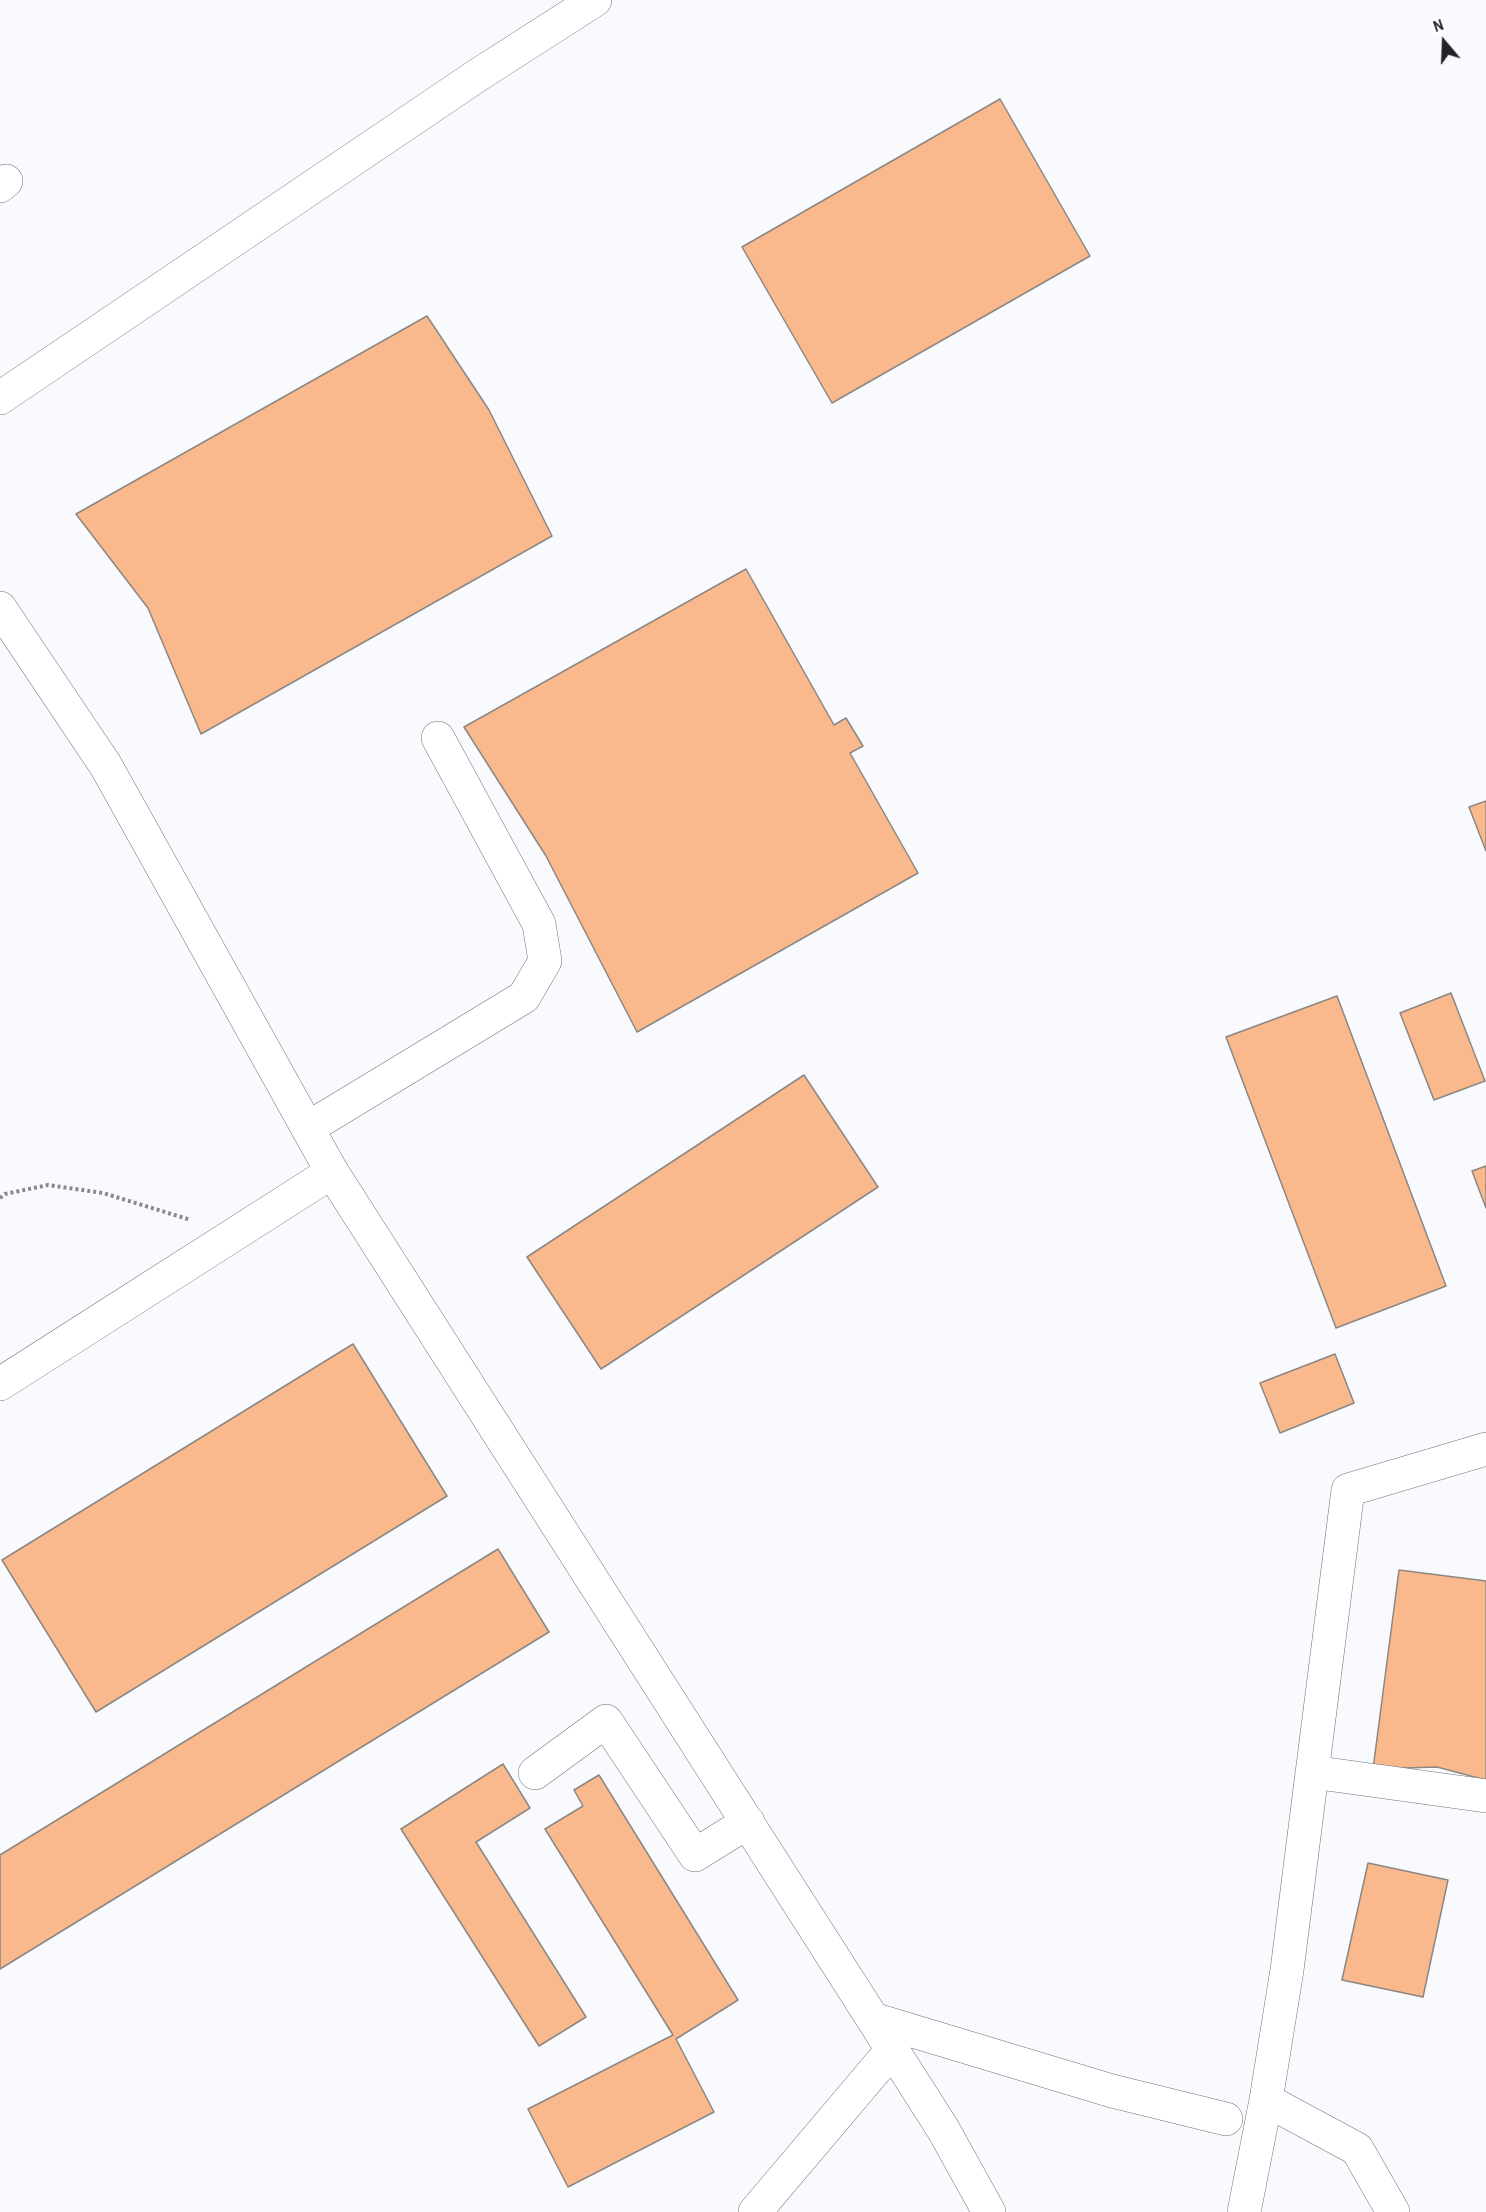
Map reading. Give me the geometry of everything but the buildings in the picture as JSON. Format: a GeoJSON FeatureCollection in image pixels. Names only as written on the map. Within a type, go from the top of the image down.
{"type":"FeatureCollection","features":[{"type":"Feature","properties":{"kind":"lane"},"geometry":{"type":"LineString","coordinates":[[0,398],[478,75],[595,0]]}},
{"type":"Feature","properties":{"kind":"lane"},"geometry":{"type":"LineString","coordinates":[[0,608],[106,765],[332,1172],[943,2129],[989,2212]]}},
{"type":"Feature","properties":{"kind":"lane"},"geometry":{"type":"LineString","coordinates":[[308,1128],[524,997],[545,961],[540,924],[438,738]]}},
{"type":"Feature","properties":{"kind":"lane"},"geometry":{"type":"LineString","coordinates":[[0,1384],[332,1172]]}},
{"type":"Feature","properties":{"kind":"lane"},"geometry":{"type":"LineString","coordinates":[[1244,2212],[1266,2100],[1287,1970],[1348,1490],[1486,1449]]}},
{"type":"Feature","properties":{"kind":"lane"},"geometry":{"type":"LineString","coordinates":[[535,1773],[606,1721],[695,1855],[748,1822]]}},
{"type":"Feature","properties":{"kind":"lane"},"geometry":{"type":"LineString","coordinates":[[1312,1772],[1486,1796]]}},
{"type":"Feature","properties":{"kind":"lane"},"geometry":{"type":"LineString","coordinates":[[873,2019],[1112,2091],[1226,2119]]}},
{"type":"Feature","properties":{"kind":"lane"},"geometry":{"type":"LineString","coordinates":[[766,2207],[892,2050]]}},
{"type":"Feature","properties":{"kind":"lane"},"geometry":{"type":"LineString","coordinates":[[1266,2100],[1357,2149],[1393,2212]]}},
{"type":"Feature","properties":{"kind":"path"},"geometry":{"type":"LineString","coordinates":[[0,1197],[48,1185],[103,1193],[235,1234]]}}]}
